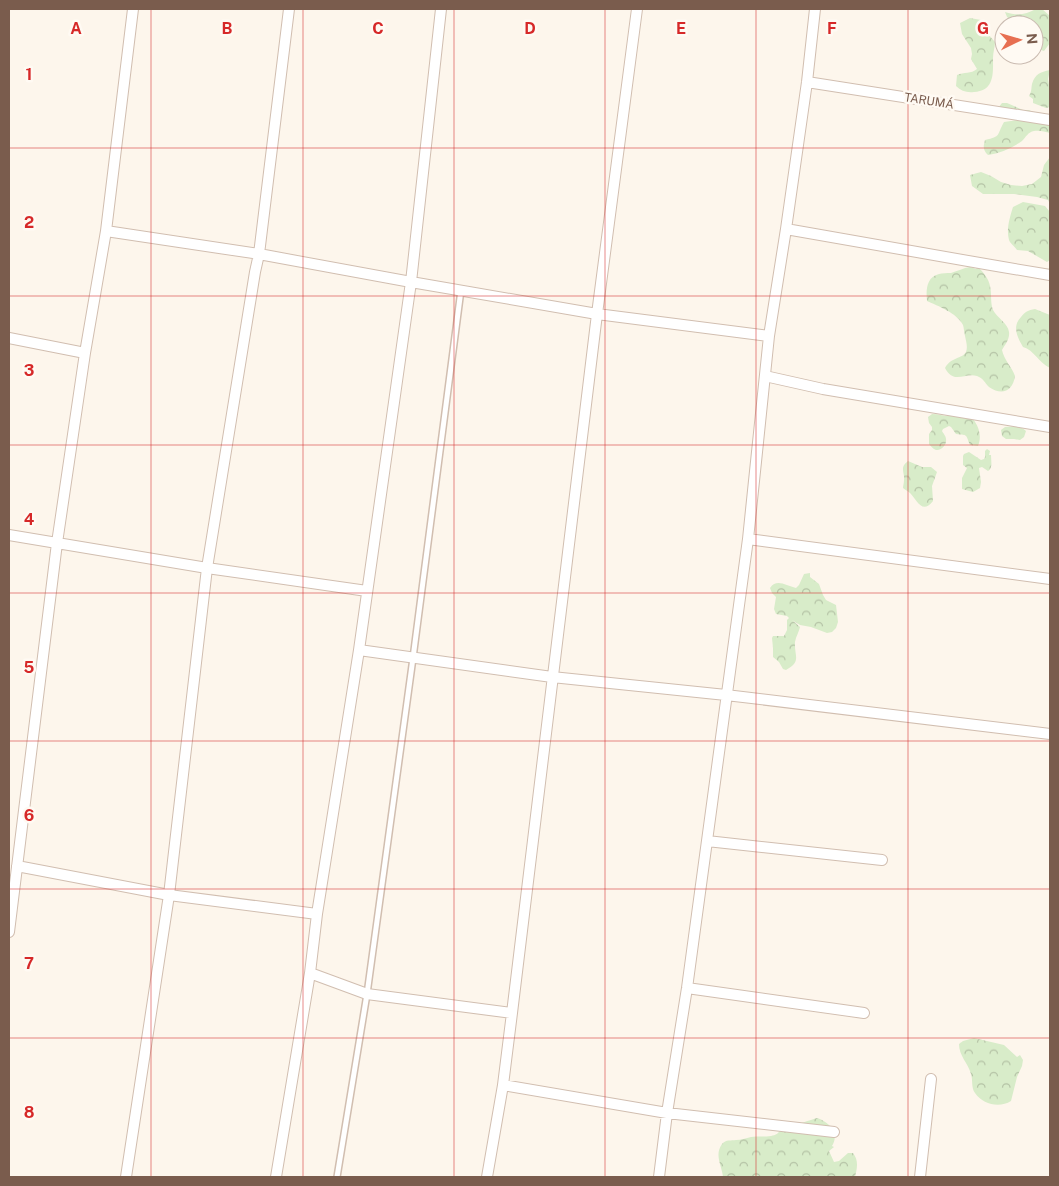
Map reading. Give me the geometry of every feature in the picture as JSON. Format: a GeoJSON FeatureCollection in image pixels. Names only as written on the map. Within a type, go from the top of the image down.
{"type":"FeatureCollection","features":[{"type":"Feature","properties":{"kind":"street"},"geometry":{"type":"LineString","coordinates":[[9,932],[57,543],[85,353],[106,231],[133,9]]}},
{"type":"Feature","properties":{"kind":"street"},"geometry":{"type":"LineString","coordinates":[[126,1177],[169,896],[207,568],[259,254],[289,9]]}},
{"type":"Feature","properties":{"kind":"street"},"geometry":{"type":"LineString","coordinates":[[276,1177],[310,973],[317,914],[359,650],[410,282],[441,9]]}},
{"type":"Feature","properties":{"kind":"street"},"geometry":{"type":"LineString","coordinates":[[487,1177],[503,1085],[597,314],[637,9]]}},
{"type":"Feature","properties":{"kind":"street"},"geometry":{"type":"LineString","coordinates":[[659,1177],[687,988],[748,539],[769,336],[807,82],[815,9]]}},
{"type":"Feature","properties":{"kind":"street","name":"TARUMÁ"},"geometry":{"type":"LineString","coordinates":[[807,82],[1050,120]]}},
{"type":"Feature","properties":{"kind":"street"},"geometry":{"type":"LineString","coordinates":[[786,228],[1050,274]]}},
{"type":"Feature","properties":{"kind":"street"},"geometry":{"type":"LineString","coordinates":[[106,231],[259,254],[597,314],[769,336]]}},
{"type":"Feature","properties":{"kind":"street"},"geometry":{"type":"LineString","coordinates":[[9,338],[85,353]]}},
{"type":"Feature","properties":{"kind":"street"},"geometry":{"type":"LineString","coordinates":[[765,376],[822,389],[1050,427]]}},
{"type":"Feature","properties":{"kind":"street"},"geometry":{"type":"LineString","coordinates":[[9,536],[207,568],[367,591]]}},
{"type":"Feature","properties":{"kind":"street"},"geometry":{"type":"LineString","coordinates":[[748,539],[1050,579]]}},
{"type":"Feature","properties":{"kind":"street"},"geometry":{"type":"LineString","coordinates":[[359,650],[552,677],[726,695],[1050,734]]}},
{"type":"Feature","properties":{"kind":"street"},"geometry":{"type":"LineString","coordinates":[[707,840],[882,860]]}},
{"type":"Feature","properties":{"kind":"street"},"geometry":{"type":"LineString","coordinates":[[17,866],[169,896],[317,914]]}},
{"type":"Feature","properties":{"kind":"street"},"geometry":{"type":"LineString","coordinates":[[310,973],[368,994],[512,1013]]}},
{"type":"Feature","properties":{"kind":"street"},"geometry":{"type":"LineString","coordinates":[[687,988],[864,1013]]}},
{"type":"Feature","properties":{"kind":"street"},"geometry":{"type":"LineString","coordinates":[[920,1177],[931,1079]]}},
{"type":"Feature","properties":{"kind":"street"},"geometry":{"type":"LineString","coordinates":[[503,1085],[667,1113],[834,1132]]}},
{"type":"Feature","properties":{"kind":"lane"},"geometry":{"type":"LineString","coordinates":[[337,1177],[368,994],[461,290]]}},
{"type":"Feature","properties":{"kind":"green space"},"geometry":{"type":"Polygon","coordinates":[[[1036,9],[1042,9],[1050,16],[1050,43],[1044,51],[1044,15],[1006,15],[1005,12],[1013,14],[1028,13],[1036,9]]]}},
{"type":"Feature","properties":{"kind":"green space"},"geometry":{"type":"Polygon","coordinates":[[[970,18],[981,20],[983,25],[982,35],[988,34],[994,41],[993,75],[986,88],[981,91],[964,91],[956,86],[957,75],[977,69],[971,59],[971,48],[962,34],[960,23],[970,18]]]}},
{"type":"Feature","properties":{"kind":"green space"},"geometry":{"type":"Polygon","coordinates":[[[1050,70],[1048,79],[1050,107],[1046,108],[1033,103],[1033,99],[1029,96],[1036,76],[1050,70]]]}},
{"type":"Feature","properties":{"kind":"green space"},"geometry":{"type":"Polygon","coordinates":[[[1002,103],[1007,103],[1023,110],[1029,110],[1039,115],[1050,115],[1050,133],[1032,132],[1014,146],[988,155],[984,148],[985,140],[996,136],[1004,122],[1018,120],[998,108],[1002,103]]]}},
{"type":"Feature","properties":{"kind":"green space"},"geometry":{"type":"Polygon","coordinates":[[[1050,157],[1050,204],[1048,200],[1037,197],[1014,194],[983,194],[972,186],[970,175],[981,172],[1011,185],[1022,186],[1032,184],[1041,177],[1044,165],[1050,157]]]}},
{"type":"Feature","properties":{"kind":"green space"},"geometry":{"type":"Polygon","coordinates":[[[1023,202],[1045,206],[1050,212],[1050,260],[1047,262],[1028,251],[1017,250],[1009,240],[1008,227],[1013,207],[1023,202]]]}},
{"type":"Feature","properties":{"kind":"green space"},"geometry":{"type":"Polygon","coordinates":[[[970,267],[976,269],[978,267],[987,278],[991,289],[993,310],[1005,323],[1009,332],[1009,337],[1002,350],[1015,376],[1012,385],[1006,391],[994,390],[977,376],[952,376],[945,368],[947,364],[966,352],[967,344],[960,321],[952,313],[927,301],[928,285],[932,278],[942,273],[951,273],[970,267]]]}},
{"type":"Feature","properties":{"kind":"green space"},"geometry":{"type":"Polygon","coordinates":[[[1035,309],[1050,315],[1050,368],[1023,347],[1016,332],[1018,320],[1030,310],[1035,309]]]}},
{"type":"Feature","properties":{"kind":"green space"},"geometry":{"type":"Polygon","coordinates":[[[932,414],[963,416],[973,419],[979,432],[978,446],[970,445],[965,435],[956,434],[949,426],[942,431],[946,438],[945,445],[940,449],[934,449],[929,444],[929,434],[932,427],[928,417],[932,414]]]}},
{"type":"Feature","properties":{"kind":"green space"},"geometry":{"type":"Polygon","coordinates":[[[1005,427],[1024,429],[1026,431],[1024,437],[1020,440],[1006,439],[1002,436],[1001,430],[1005,427]]]}},
{"type":"Feature","properties":{"kind":"green space"},"geometry":{"type":"Polygon","coordinates":[[[987,449],[990,451],[989,455],[991,455],[991,466],[988,471],[982,467],[979,468],[980,488],[973,492],[962,489],[962,478],[967,468],[963,465],[964,454],[969,452],[981,460],[984,459],[987,449]]]}},
{"type":"Feature","properties":{"kind":"green space"},"geometry":{"type":"Polygon","coordinates":[[[908,461],[922,467],[931,467],[937,472],[932,486],[933,501],[926,507],[920,505],[903,488],[903,468],[908,461]]]}},
{"type":"Feature","properties":{"kind":"green space"},"geometry":{"type":"Polygon","coordinates":[[[810,573],[810,577],[819,584],[826,600],[836,605],[838,622],[832,632],[827,633],[800,625],[792,620],[800,627],[795,642],[796,661],[786,670],[773,657],[772,638],[773,636],[784,636],[789,618],[776,614],[774,609],[776,597],[770,588],[779,583],[796,588],[804,574],[810,573]]]}},
{"type":"Feature","properties":{"kind":"green space"},"geometry":{"type":"Polygon","coordinates":[[[974,1038],[1004,1045],[1017,1057],[1020,1055],[1023,1060],[1011,1101],[997,1105],[987,1103],[978,1097],[974,1091],[971,1074],[960,1052],[959,1044],[974,1038]]]}},
{"type":"Feature","properties":{"kind":"green space"},"geometry":{"type":"Polygon","coordinates":[[[817,1118],[826,1122],[834,1132],[835,1137],[832,1146],[834,1147],[829,1151],[834,1162],[839,1161],[848,1153],[853,1153],[855,1156],[857,1168],[855,1177],[723,1177],[719,1152],[725,1141],[773,1136],[780,1131],[817,1118]]]}}]}
